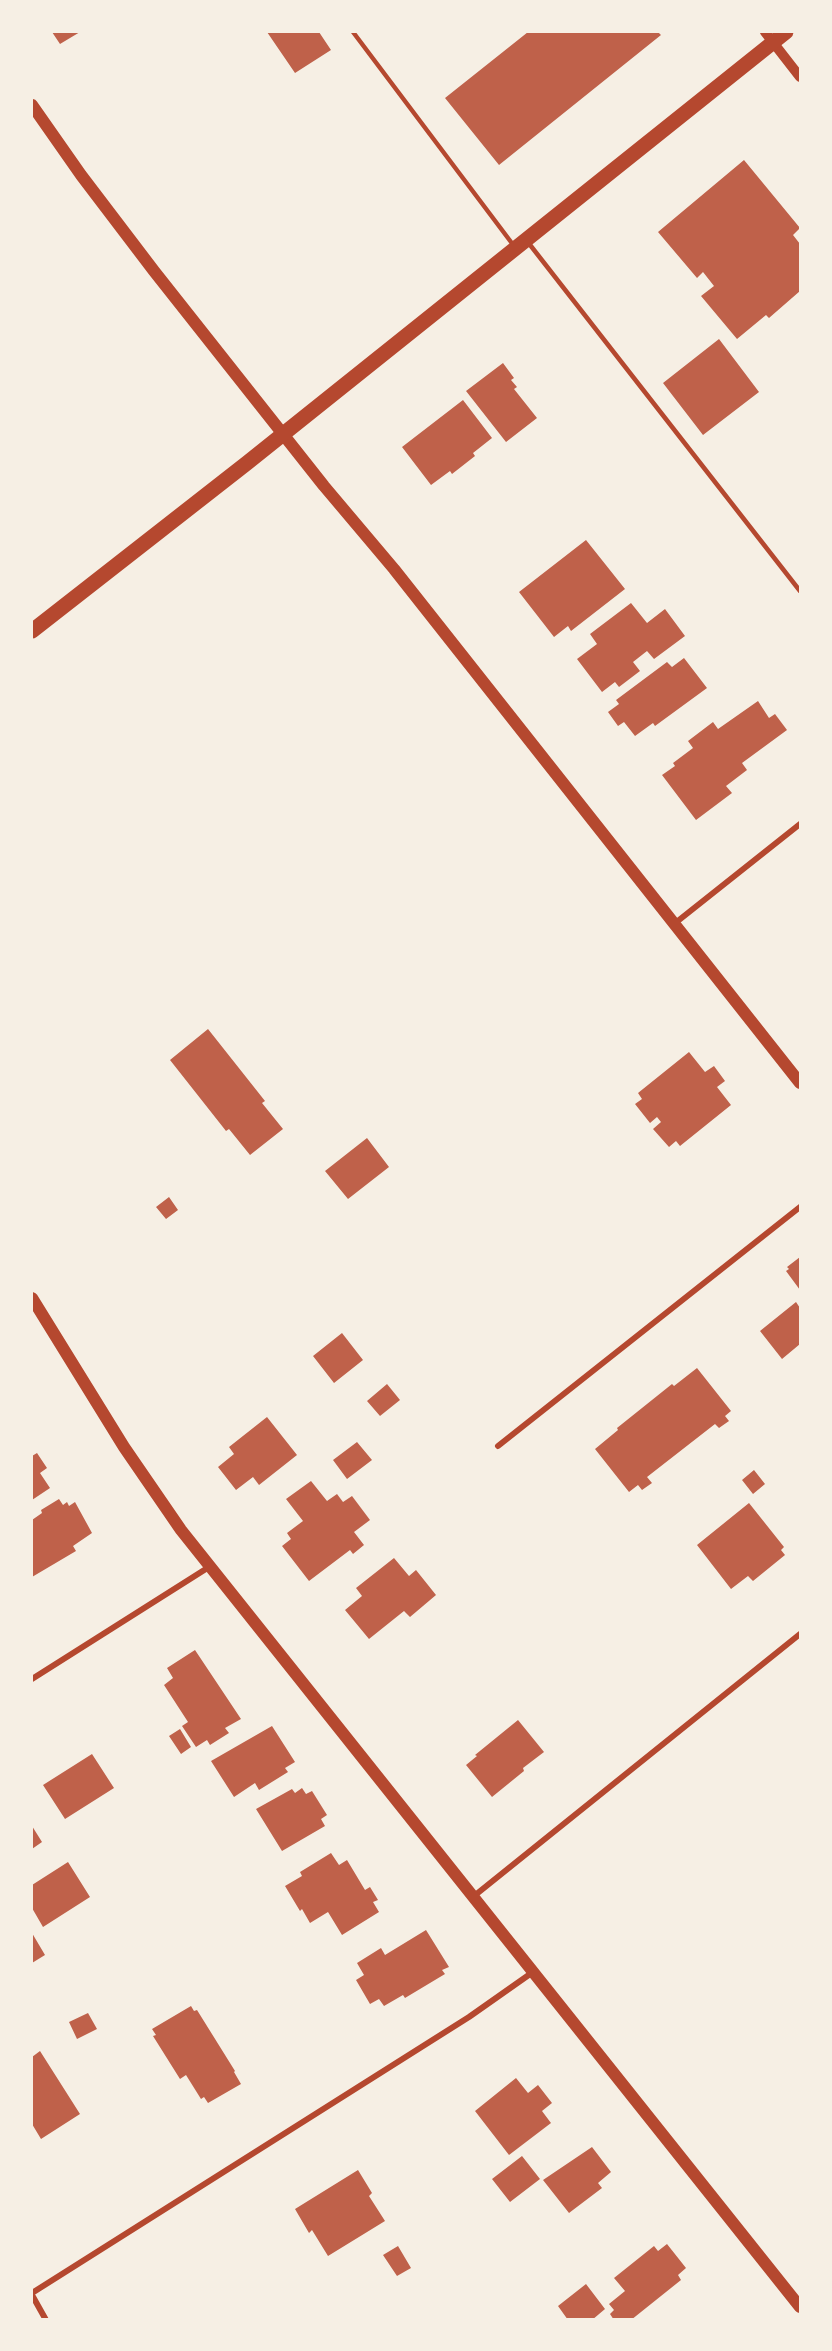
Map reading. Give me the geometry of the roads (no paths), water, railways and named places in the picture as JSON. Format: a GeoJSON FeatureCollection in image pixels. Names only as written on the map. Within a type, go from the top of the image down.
{"type":"FeatureCollection","features":[{"type":"Feature","properties":{"kind":"main road"},"geometry":{"type":"LineString","coordinates":[[32,631],[284,434],[521,244],[769,37],[786,32]]}},
{"type":"Feature","properties":{"kind":"main road"},"geometry":{"type":"LineString","coordinates":[[32,105],[106,209],[801,1083]]}},
{"type":"Feature","properties":{"kind":"main road"},"geometry":{"type":"LineString","coordinates":[[32,1298],[144,1478],[209,1567],[801,2307]]}},
{"type":"Feature","properties":{"kind":"street"},"geometry":{"type":"LineString","coordinates":[[769,37],[801,76]]}},
{"type":"Feature","properties":{"kind":"street"},"geometry":{"type":"LineString","coordinates":[[674,924],[801,824]]}},
{"type":"Feature","properties":{"kind":"street"},"geometry":{"type":"LineString","coordinates":[[498,1446],[801,1207]]}},
{"type":"Feature","properties":{"kind":"street"},"geometry":{"type":"LineString","coordinates":[[32,1679],[209,1567]]}},
{"type":"Feature","properties":{"kind":"street"},"geometry":{"type":"LineString","coordinates":[[474,1896],[801,1634]]}},
{"type":"Feature","properties":{"kind":"street"},"geometry":{"type":"LineString","coordinates":[[46,2319],[32,2294],[476,2012],[534,1972]]}},
{"type":"Feature","properties":{"kind":"lane"},"geometry":{"type":"LineString","coordinates":[[352,32],[801,591]]}}]}
